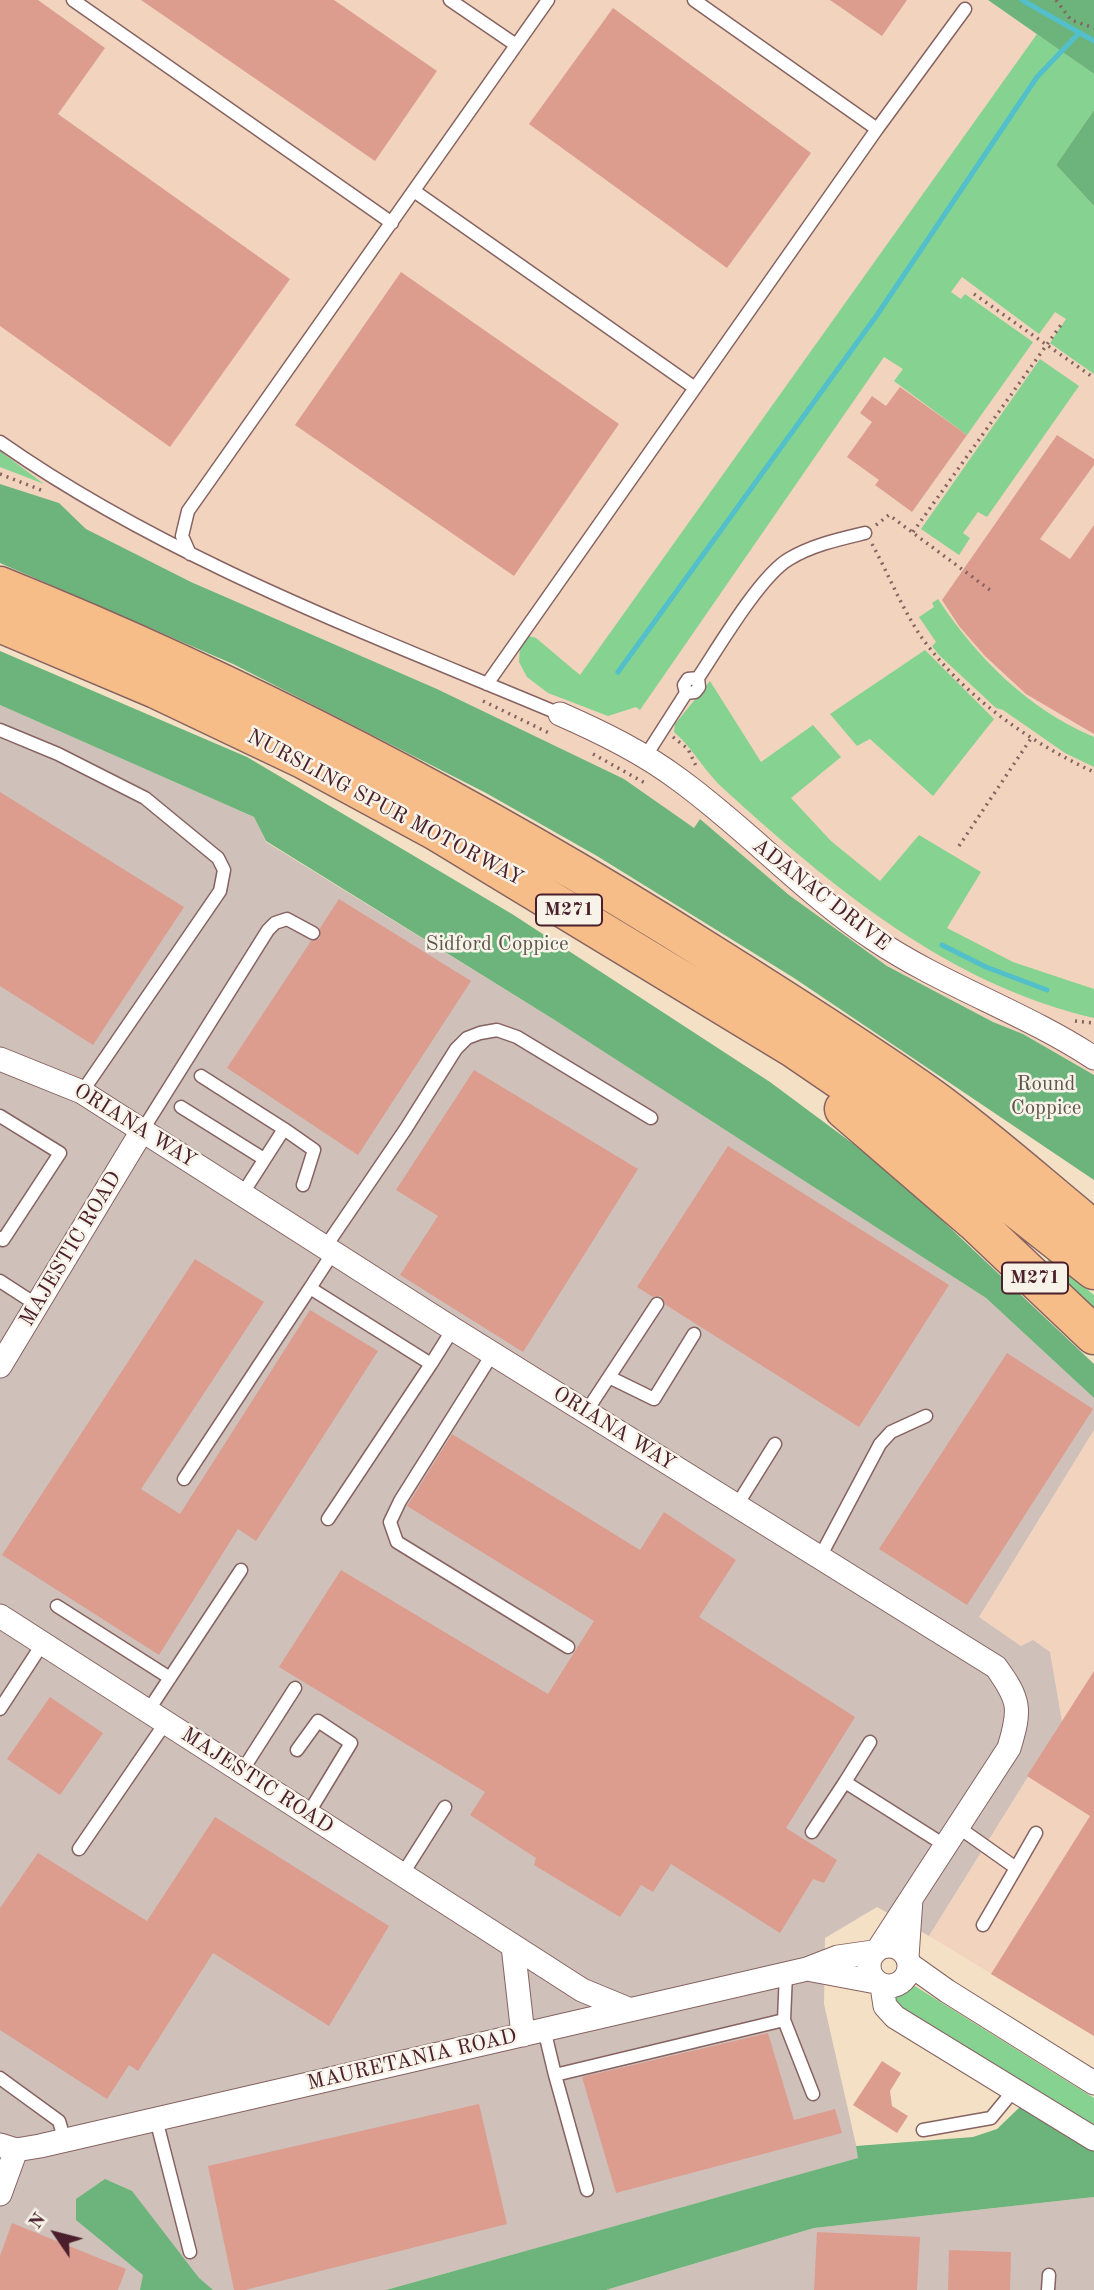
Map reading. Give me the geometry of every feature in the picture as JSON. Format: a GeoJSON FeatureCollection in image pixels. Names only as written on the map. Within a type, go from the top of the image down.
{"type":"FeatureCollection","features":[{"type":"Feature","properties":{"kind":"highway","name":"NURSLING SPUR MOTORWAY"},"geometry":{"type":"LineString","coordinates":[[0,586],[241,691],[351,745],[468,809],[650,915],[830,1028],[932,1099],[1094,1230]]}},
{"type":"Feature","properties":{"kind":"highway","name":"NURSLING SPUR MOTORWAY"},"geometry":{"type":"LineString","coordinates":[[0,623],[156,689],[303,760],[436,831],[795,1049],[937,1146],[1094,1270]]}},
{"type":"Feature","properties":{"kind":"highway","name":"M271"},"geometry":{"type":"LineString","coordinates":[[690,985],[879,1137],[975,1222],[1094,1335]]}},
{"type":"Feature","properties":{"kind":"highway","name":"M271"},"geometry":{"type":"LineString","coordinates":[[932,1099],[1044,1160],[1094,1195]]}},
{"type":"Feature","properties":{"kind":"street","name":"ADANAC DRIVE"},"geometry":{"type":"LineString","coordinates":[[560,714],[611,737],[681,781],[790,874],[872,938],[907,961],[1065,1039],[1094,1058]]}},
{"type":"Feature","properties":{"kind":"street","name":"ORIANA WAY"},"geometry":{"type":"LineString","coordinates":[[0,1059],[82,1091],[586,1412],[996,1667],[1014,1691],[1019,1716],[1009,1748],[876,1950]]}},
{"type":"Feature","properties":{"kind":"street","name":"MAJESTIC ROAD"},"geometry":{"type":"LineString","coordinates":[[0,1366],[142,1131]]}},
{"type":"Feature","properties":{"kind":"street","name":"MAJESTIC ROAD"},"geometry":{"type":"LineString","coordinates":[[0,1616],[582,1990],[628,2009]]}},
{"type":"Feature","properties":{"kind":"street"},"geometry":{"type":"LineString","coordinates":[[879,1984],[901,1982],[908,1961],[911,1899]]}},
{"type":"Feature","properties":{"kind":"street"},"geometry":{"type":"LineString","coordinates":[[1094,2082],[947,1991],[892,1945],[876,1950],[868,1964],[879,1984],[885,2006],[895,2017],[1094,2139]]}},
{"type":"Feature","properties":{"kind":"street"},"geometry":{"type":"LineString","coordinates":[[513,1946],[533,2032]]}},
{"type":"Feature","properties":{"kind":"street","name":"MAURETANIA ROAD"},"geometry":{"type":"LineString","coordinates":[[0,2194],[8,2147],[65,2140],[797,1971],[838,1957],[876,1950]]}},
{"type":"Feature","properties":{"kind":"street","name":"MAURETANIA ROAD"},"geometry":{"type":"LineString","coordinates":[[797,1971],[879,1984]]}},
{"type":"Feature","properties":{"kind":"lane"},"geometry":{"type":"LineString","coordinates":[[73,0],[392,223]]}},
{"type":"Feature","properties":{"kind":"lane"},"geometry":{"type":"LineString","coordinates":[[450,0],[516,45]]}},
{"type":"Feature","properties":{"kind":"lane"},"geometry":{"type":"LineString","coordinates":[[190,554],[182,536],[188,511],[548,0]]}},
{"type":"Feature","properties":{"kind":"lane"},"geometry":{"type":"LineString","coordinates":[[694,0],[877,129]]}},
{"type":"Feature","properties":{"kind":"lane"},"geometry":{"type":"LineString","coordinates":[[487,684],[877,129],[965,9]]}},
{"type":"Feature","properties":{"kind":"lane"},"geometry":{"type":"LineString","coordinates":[[414,191],[695,388]]}},
{"type":"Feature","properties":{"kind":"lane"},"geometry":{"type":"LineString","coordinates":[[0,442],[44,473],[190,554],[560,714]]}},
{"type":"Feature","properties":{"kind":"lane"},"geometry":{"type":"LineString","coordinates":[[645,757],[686,693],[684,685],[688,679],[698,678],[772,574],[789,559],[832,541],[866,533]]}},
{"type":"Feature","properties":{"kind":"lane"},"geometry":{"type":"LineString","coordinates":[[0,730],[58,754],[145,798],[218,858],[224,870],[220,891],[82,1091]]}},
{"type":"Feature","properties":{"kind":"lane"},"geometry":{"type":"LineString","coordinates":[[142,1131],[268,930],[275,923],[287,919],[313,933]]}},
{"type":"Feature","properties":{"kind":"lane"},"geometry":{"type":"LineString","coordinates":[[184,1479],[310,1288],[330,1248],[456,1049],[467,1038],[498,1030],[517,1037],[651,1118]]}},
{"type":"Feature","properties":{"kind":"lane"},"geometry":{"type":"LineString","coordinates":[[201,1076],[314,1150],[303,1185]]}},
{"type":"Feature","properties":{"kind":"lane"},"geometry":{"type":"LineString","coordinates":[[181,1107],[264,1159]]}},
{"type":"Feature","properties":{"kind":"lane"},"geometry":{"type":"LineString","coordinates":[[0,1116],[60,1153],[3,1240],[0,1238]]}},
{"type":"Feature","properties":{"kind":"lane"},"geometry":{"type":"LineString","coordinates":[[243,1193],[284,1129]]}},
{"type":"Feature","properties":{"kind":"lane"},"geometry":{"type":"LineString","coordinates":[[0,1282],[37,1306]]}},
{"type":"Feature","properties":{"kind":"lane"},"geometry":{"type":"LineString","coordinates":[[310,1288],[431,1364]]}},
{"type":"Feature","properties":{"kind":"lane"},"geometry":{"type":"LineString","coordinates":[[586,1412],[657,1304]]}},
{"type":"Feature","properties":{"kind":"lane"},"geometry":{"type":"LineString","coordinates":[[328,1519],[453,1328]]}},
{"type":"Feature","properties":{"kind":"lane"},"geometry":{"type":"LineString","coordinates":[[609,1377],[654,1399],[694,1334]]}},
{"type":"Feature","properties":{"kind":"lane"},"geometry":{"type":"LineString","coordinates":[[493,1353],[400,1501],[390,1522],[397,1542],[568,1647]]}},
{"type":"Feature","properties":{"kind":"lane"},"geometry":{"type":"LineString","coordinates":[[820,1557],[880,1444],[898,1428],[926,1416]]}},
{"type":"Feature","properties":{"kind":"lane"},"geometry":{"type":"LineString","coordinates":[[737,1506],[775,1444]]}},
{"type":"Feature","properties":{"kind":"lane"},"geometry":{"type":"LineString","coordinates":[[79,1849],[157,1717],[170,1678],[240,1570]]}},
{"type":"Feature","properties":{"kind":"lane"},"geometry":{"type":"LineString","coordinates":[[57,1606],[170,1678]]}},
{"type":"Feature","properties":{"kind":"lane"},"geometry":{"type":"LineString","coordinates":[[0,1709],[43,1643]]}},
{"type":"Feature","properties":{"kind":"lane"},"geometry":{"type":"LineString","coordinates":[[242,1771],[295,1688]]}},
{"type":"Feature","properties":{"kind":"lane"},"geometry":{"type":"LineString","coordinates":[[297,1750],[318,1721],[351,1743],[308,1814]]}},
{"type":"Feature","properties":{"kind":"lane"},"geometry":{"type":"LineString","coordinates":[[812,1832],[870,1742]]}},
{"type":"Feature","properties":{"kind":"lane"},"geometry":{"type":"LineString","coordinates":[[845,1782],[1016,1868]]}},
{"type":"Feature","properties":{"kind":"lane"},"geometry":{"type":"LineString","coordinates":[[402,1875],[445,1807]]}},
{"type":"Feature","properties":{"kind":"lane"},"geometry":{"type":"LineString","coordinates":[[983,1925],[1036,1833]]}},
{"type":"Feature","properties":{"kind":"lane"},"geometry":{"type":"LineString","coordinates":[[797,1971],[784,2020],[813,2094]]}},
{"type":"Feature","properties":{"kind":"lane"},"geometry":{"type":"LineString","coordinates":[[555,2075],[784,2020]]}},
{"type":"Feature","properties":{"kind":"lane"},"geometry":{"type":"LineString","coordinates":[[533,2032],[555,2075],[587,2190]]}},
{"type":"Feature","properties":{"kind":"lane"},"geometry":{"type":"LineString","coordinates":[[0,2078],[59,2121],[65,2140]]}},
{"type":"Feature","properties":{"kind":"lane"},"geometry":{"type":"LineString","coordinates":[[923,2130],[991,2118],[1014,2090]]}},
{"type":"Feature","properties":{"kind":"lane"},"geometry":{"type":"LineString","coordinates":[[156,2119],[190,2252]]}},
{"type":"Feature","properties":{"kind":"lane"},"geometry":{"type":"LineString","coordinates":[[1048,2290],[1049,2275]]}},
{"type":"Feature","properties":{"kind":"path"},"geometry":{"type":"LineString","coordinates":[[1056,0],[1071,20],[1094,28]]}},
{"type":"Feature","properties":{"kind":"path"},"geometry":{"type":"LineString","coordinates":[[974,294],[1094,378]]}},
{"type":"Feature","properties":{"kind":"path"},"geometry":{"type":"LineString","coordinates":[[913,532],[1063,322]]}},
{"type":"Feature","properties":{"kind":"path"},"geometry":{"type":"LineString","coordinates":[[990,590],[889,515],[866,533],[894,583],[904,609],[939,659],[984,703],[1031,737],[1094,772]]}},
{"type":"Feature","properties":{"kind":"path"},"geometry":{"type":"LineString","coordinates":[[662,731],[688,749],[699,771]]}},
{"type":"Feature","properties":{"kind":"path"},"geometry":{"type":"LineString","coordinates":[[959,846],[1031,737]]}},
{"type":"Feature","properties":{"kind":"path"},"geometry":{"type":"LineString","coordinates":[[1071,1020],[1094,1023]]}},
{"type":"Feature","properties":{"kind":"shaded area"},"geometry":{"type":"Polygon","coordinates":[[[0,0],[988,0],[1094,74],[1094,110],[1056,165],[1094,206],[1094,1075],[1023,1034],[993,1022],[887,966],[789,895],[700,819],[694,829],[624,779],[437,689],[191,582],[86,529],[59,503],[0,484],[0,0]]]}},
{"type":"Feature","properties":{"kind":"shaded area"},"geometry":{"type":"Polygon","coordinates":[[[0,705],[254,817],[266,842],[553,1019],[986,1298],[1094,1398],[1094,1430],[979,1617],[1021,1646],[1033,1640],[1050,1652],[1062,1722],[929,1936],[877,1907],[825,1938],[824,2004],[859,2158],[386,2290],[0,2290],[0,705]]]}},
{"type":"Feature","properties":{"kind":"shaded area"},"geometry":{"type":"Polygon","coordinates":[[[1094,1430],[1094,2036],[929,1936],[1062,1722],[1021,1646],[979,1617],[1094,1430]]]}},
{"type":"Feature","properties":{"kind":"shaded area"},"geometry":{"type":"Polygon","coordinates":[[[1094,2197],[1094,2290],[606,2290],[814,2228],[1094,2197]]]}},
{"type":"Feature","properties":{"kind":"green space"},"geometry":{"type":"Polygon","coordinates":[[[988,0],[1094,0],[1094,74],[988,0]]]}},
{"type":"Feature","properties":{"kind":"green space"},"geometry":{"type":"Polygon","coordinates":[[[1037,34],[1094,74],[1094,110],[1056,165],[1094,206],[1094,374],[1050,343],[1066,319],[1055,312],[1039,334],[962,277],[951,292],[961,299],[965,294],[1033,342],[967,435],[894,381],[903,369],[884,357],[640,710],[636,707],[608,716],[548,693],[527,677],[519,662],[520,646],[529,636],[536,638],[580,675],[1037,34]]]}},
{"type":"Feature","properties":{"kind":"green space"},"geometry":{"type":"Polygon","coordinates":[[[1094,110],[1094,206],[1056,165],[1094,110]]]}},
{"type":"Feature","properties":{"kind":"green space"},"geometry":{"type":"Polygon","coordinates":[[[1040,359],[1079,386],[987,517],[978,512],[963,533],[970,538],[959,555],[921,529],[1040,359]]]}},
{"type":"Feature","properties":{"kind":"green space"},"geometry":{"type":"Polygon","coordinates":[[[0,451],[44,484],[0,467],[0,451]]]}},
{"type":"Feature","properties":{"kind":"green space","name":"Round Coppice"},"geometry":{"type":"Polygon","coordinates":[[[0,484],[59,503],[86,529],[191,582],[437,689],[624,779],[694,828],[700,819],[789,895],[887,966],[993,1022],[1023,1034],[1094,1075],[1094,1180],[794,978],[597,856],[486,793],[233,664],[0,563],[0,484]]]}},
{"type":"Feature","properties":{"kind":"green space"},"geometry":{"type":"Polygon","coordinates":[[[938,599],[970,642],[1006,680],[1047,712],[1094,737],[1094,767],[1065,753],[1003,710],[996,708],[939,655],[932,646],[936,642],[919,617],[934,607],[932,603],[938,599]]]}},
{"type":"Feature","properties":{"kind":"green space"},"geometry":{"type":"Polygon","coordinates":[[[925,650],[994,719],[933,796],[870,739],[857,746],[830,714],[925,650]]]}},
{"type":"Feature","properties":{"kind":"green space","name":"Sidford Coppice"},"geometry":{"type":"Polygon","coordinates":[[[0,651],[247,757],[512,914],[770,1082],[891,1172],[1094,1364],[1094,1398],[986,1298],[553,1019],[266,841],[254,817],[0,705],[0,651]]]}},
{"type":"Feature","properties":{"kind":"green space"},"geometry":{"type":"Polygon","coordinates":[[[710,681],[761,762],[813,725],[841,757],[791,798],[831,841],[880,881],[919,835],[981,872],[947,928],[1013,962],[1094,989],[1094,1018],[1041,1003],[942,957],[851,897],[808,863],[719,784],[674,732],[675,724],[710,681]]]}},
{"type":"Feature","properties":{"kind":"green space"},"geometry":{"type":"Polygon","coordinates":[[[1050,1258],[1094,1295],[1094,1316],[1043,1267],[1050,1258]]]}},
{"type":"Feature","properties":{"kind":"green space"},"geometry":{"type":"Polygon","coordinates":[[[910,1983],[1094,2098],[1094,2133],[906,2019],[889,1997],[897,1996],[910,1983]]]}},
{"type":"Feature","properties":{"kind":"green space"},"geometry":{"type":"Polygon","coordinates":[[[1021,2106],[1094,2151],[1094,2197],[814,2228],[606,2290],[386,2290],[858,2158],[856,2146],[973,2137],[997,2129],[1021,2106]]]}},
{"type":"Feature","properties":{"kind":"green space"},"geometry":{"type":"Polygon","coordinates":[[[105,2179],[132,2191],[199,2278],[213,2290],[140,2290],[143,2275],[76,2220],[76,2199],[105,2179]]]}},
{"type":"Feature","properties":{"kind":"building"},"geometry":{"type":"Polygon","coordinates":[[[0,0],[38,0],[105,48],[58,114],[290,279],[170,447],[0,326],[0,0]]]}},
{"type":"Feature","properties":{"kind":"building"},"geometry":{"type":"Polygon","coordinates":[[[141,0],[334,0],[437,71],[375,161],[141,0]]]}},
{"type":"Feature","properties":{"kind":"building"},"geometry":{"type":"Polygon","coordinates":[[[830,0],[907,0],[882,36],[830,0]]]}},
{"type":"Feature","properties":{"kind":"building"},"geometry":{"type":"Polygon","coordinates":[[[613,8],[811,153],[727,268],[529,124],[613,8]]]}},
{"type":"Feature","properties":{"kind":"building"},"geometry":{"type":"Polygon","coordinates":[[[401,272],[619,424],[514,576],[295,425],[401,272]]]}},
{"type":"Feature","properties":{"kind":"building"},"geometry":{"type":"Polygon","coordinates":[[[900,387],[967,435],[912,512],[875,485],[879,480],[847,457],[872,422],[860,413],[872,396],[886,406],[900,387]]]}},
{"type":"Feature","properties":{"kind":"building"},"geometry":{"type":"Polygon","coordinates":[[[1057,435],[1094,459],[1094,465],[1040,539],[1070,559],[1094,525],[1094,734],[1026,694],[985,656],[959,626],[942,600],[1057,435]]]}},
{"type":"Feature","properties":{"kind":"building"},"geometry":{"type":"Polygon","coordinates":[[[0,792],[184,907],[93,1045],[0,986],[0,792]]]}},
{"type":"Feature","properties":{"kind":"building"},"geometry":{"type":"Polygon","coordinates":[[[339,899],[471,981],[358,1155],[227,1068],[311,941],[320,938],[320,928],[339,899]]]}},
{"type":"Feature","properties":{"kind":"building"},"geometry":{"type":"Polygon","coordinates":[[[474,1070],[638,1169],[523,1352],[400,1275],[438,1216],[396,1190],[474,1070]]]}},
{"type":"Feature","properties":{"kind":"building"},"geometry":{"type":"Polygon","coordinates":[[[728,1146],[949,1285],[859,1427],[666,1305],[661,1296],[653,1297],[637,1287],[728,1146]]]}},
{"type":"Feature","properties":{"kind":"building"},"geometry":{"type":"Polygon","coordinates":[[[195,1259],[264,1302],[141,1489],[180,1514],[310,1310],[378,1351],[256,1541],[238,1529],[159,1655],[2,1555],[195,1259]]]}},
{"type":"Feature","properties":{"kind":"building"},"geometry":{"type":"Polygon","coordinates":[[[1007,1353],[1093,1409],[967,1605],[879,1549],[1007,1353]]]}},
{"type":"Feature","properties":{"kind":"building"},"geometry":{"type":"Polygon","coordinates":[[[452,1434],[640,1550],[664,1512],[736,1560],[699,1617],[855,1717],[786,1828],[837,1860],[824,1883],[813,1879],[780,1933],[671,1864],[653,1892],[641,1885],[620,1917],[534,1865],[536,1858],[470,1815],[485,1792],[279,1667],[341,1570],[548,1694],[594,1621],[407,1506],[452,1434]]]}},
{"type":"Feature","properties":{"kind":"building"},"geometry":{"type":"Polygon","coordinates":[[[1094,1671],[1094,2036],[991,1974],[1090,1816],[1027,1776],[1094,1671]]]}},
{"type":"Feature","properties":{"kind":"building"},"geometry":{"type":"Polygon","coordinates":[[[50,1697],[103,1733],[60,1795],[7,1759],[50,1697]]]}},
{"type":"Feature","properties":{"kind":"building"},"geometry":{"type":"Polygon","coordinates":[[[215,1817],[389,1926],[329,2026],[213,1953],[138,2071],[129,2065],[107,2099],[0,2030],[0,1908],[38,1853],[147,1921],[215,1817]]]}},
{"type":"Feature","properties":{"kind":"building"},"geometry":{"type":"Polygon","coordinates":[[[768,2033],[794,2120],[835,2109],[842,2133],[616,2193],[582,2077],[768,2033]]]}},
{"type":"Feature","properties":{"kind":"building"},"geometry":{"type":"Polygon","coordinates":[[[882,2061],[901,2073],[890,2091],[892,2106],[908,2116],[897,2133],[853,2105],[882,2061]]]}},
{"type":"Feature","properties":{"kind":"building"},"geometry":{"type":"Polygon","coordinates":[[[479,2104],[507,2224],[245,2290],[234,2290],[208,2166],[479,2104]]]}},
{"type":"Feature","properties":{"kind":"building"},"geometry":{"type":"Polygon","coordinates":[[[12,2223],[126,2269],[118,2290],[0,2290],[0,2256],[12,2223]]]}},
{"type":"Feature","properties":{"kind":"building"},"geometry":{"type":"Polygon","coordinates":[[[817,2232],[920,2237],[917,2290],[814,2290],[817,2232]]]}},
{"type":"Feature","properties":{"kind":"building"},"geometry":{"type":"Polygon","coordinates":[[[949,2250],[1011,2252],[1010,2290],[948,2290],[949,2250]]]}},
{"type":"Feature","properties":{"kind":"waterway"},"geometry":{"type":"LineString","coordinates":[[1022,0],[1094,41]]}},
{"type":"Feature","properties":{"kind":"waterway"},"geometry":{"type":"LineString","coordinates":[[618,672],[877,315],[1037,77],[1079,33]]}},
{"type":"Feature","properties":{"kind":"waterway"},"geometry":{"type":"LineString","coordinates":[[942,945],[986,967],[1047,990]]}}]}
